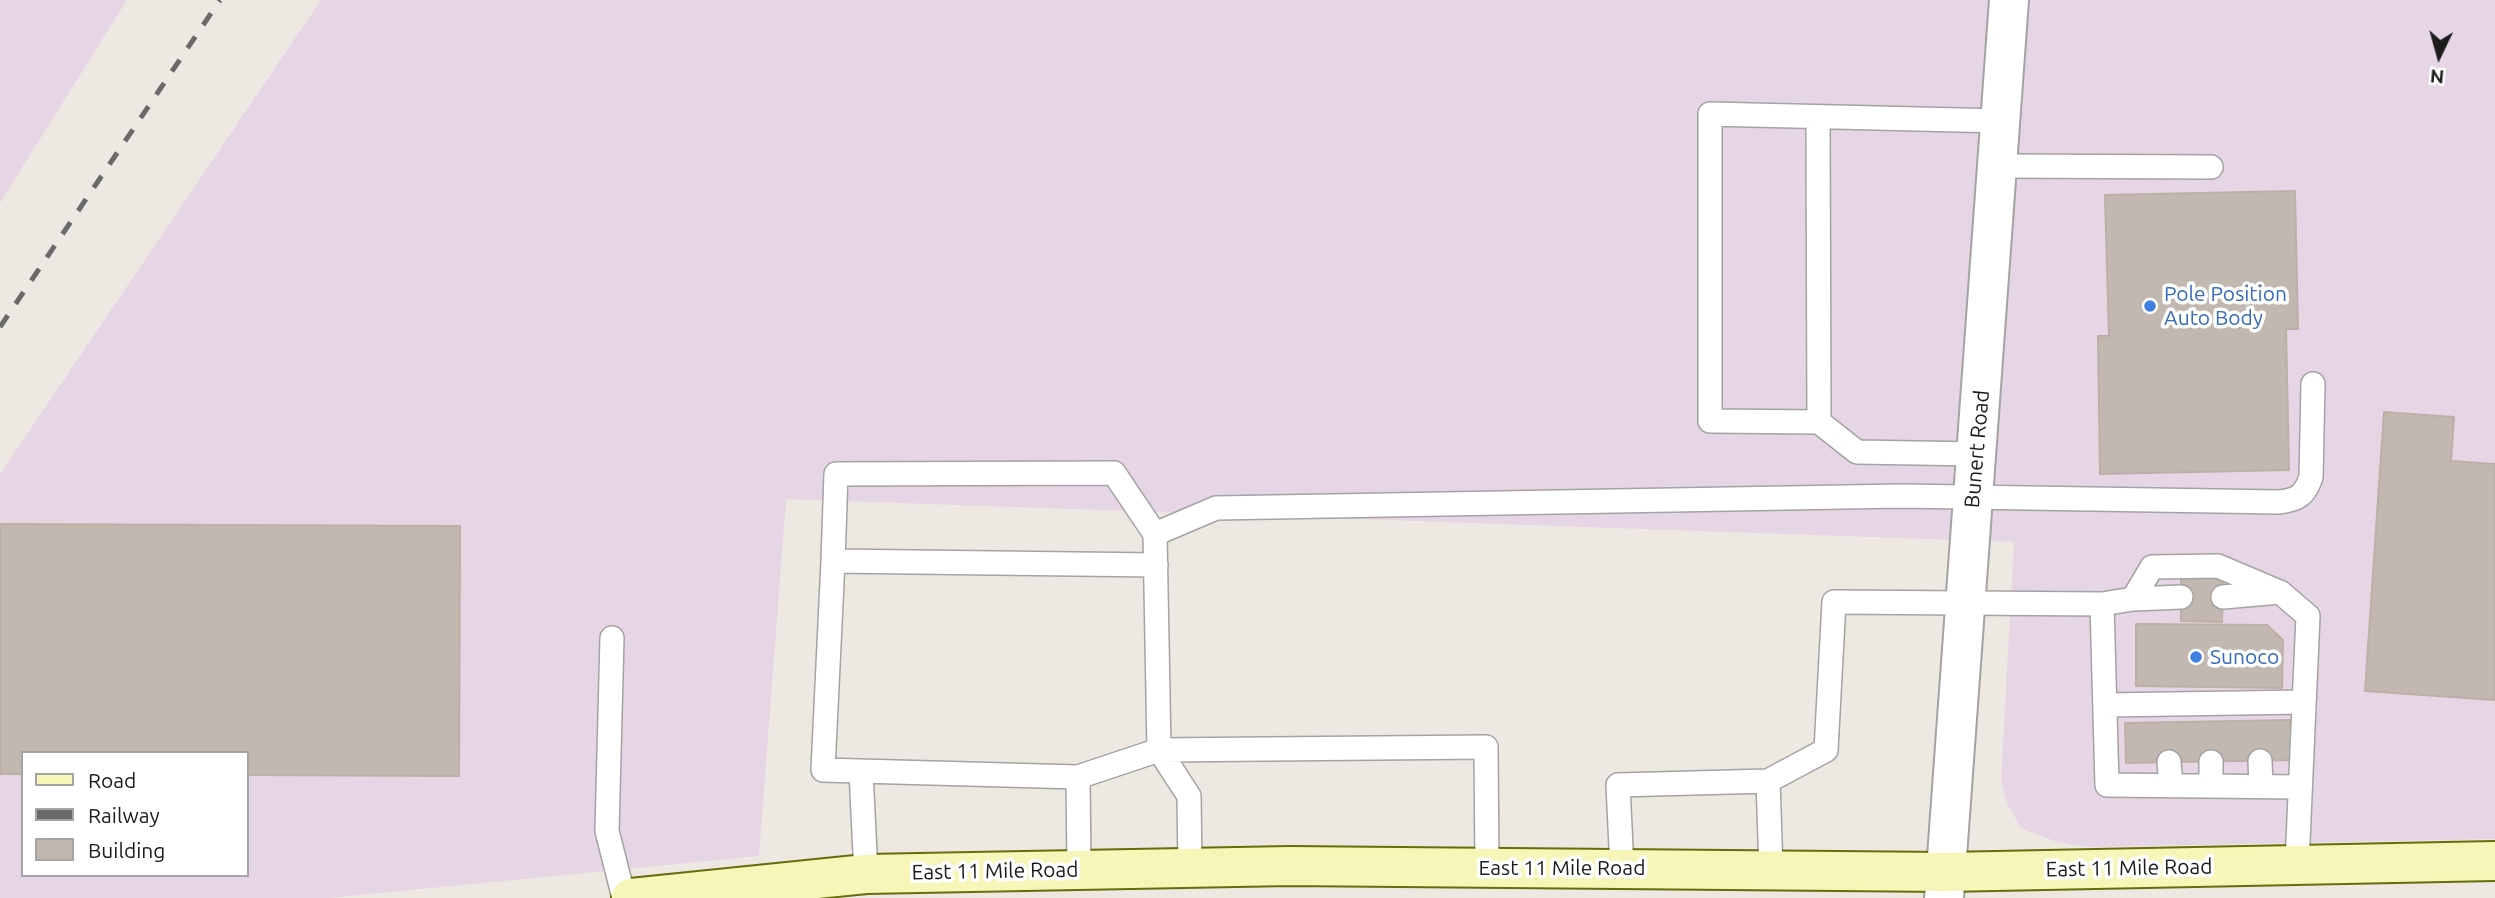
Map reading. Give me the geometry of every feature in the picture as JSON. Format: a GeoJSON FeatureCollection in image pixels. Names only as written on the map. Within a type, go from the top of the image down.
{"type":"FeatureCollection","features":[{"type":"Feature","properties":{"kind":"main road","name":"East 11 Mile Road"},"geometry":{"type":"LineString","coordinates":[[631,898],[866,874],[1079,869],[1290,866],[1771,870],[1945,885],[2297,864],[2495,861]]}},
{"type":"Feature","properties":{"kind":"street","name":"Bunert Road"},"geometry":{"type":"LineString","coordinates":[[1945,885],[2009,0]]}},
{"type":"Feature","properties":{"kind":"lane"},"geometry":{"type":"LineString","coordinates":[[1977,454],[1857,452],[1819,422],[1710,421],[1710,114],[2001,121]]}},
{"type":"Feature","properties":{"kind":"lane"},"geometry":{"type":"LineString","coordinates":[[1818,117],[1819,422]]}},
{"type":"Feature","properties":{"kind":"lane"},"geometry":{"type":"LineString","coordinates":[[1998,166],[2211,167]]}},
{"type":"Feature","properties":{"kind":"lane"},"geometry":{"type":"LineString","coordinates":[[1155,534],[1216,508],[1886,496],[2279,502],[2295,500],[2306,491],[2311,477],[2313,384]]}},
{"type":"Feature","properties":{"kind":"lane"},"geometry":{"type":"LineString","coordinates":[[1190,868],[1189,796],[1159,750],[1155,534],[1114,473],[836,474],[823,770],[1077,777],[1159,750],[1486,747],[1487,868]]}},
{"type":"Feature","properties":{"kind":"lane"},"geometry":{"type":"LineString","coordinates":[[834,561],[1156,565]]}},
{"type":"Feature","properties":{"kind":"lane"},"geometry":{"type":"LineString","coordinates":[[2133,599],[2152,567],[2218,566],[2280,593],[2308,617],[2297,864]]}},
{"type":"Feature","properties":{"kind":"lane"},"geometry":{"type":"LineString","coordinates":[[2223,597],[2280,593]]}},
{"type":"Feature","properties":{"kind":"lane"},"geometry":{"type":"LineString","coordinates":[[1622,869],[1618,785],[1768,782],[1826,750],[1834,602],[2102,604],[2133,599],[2181,597]]}},
{"type":"Feature","properties":{"kind":"lane"},"geometry":{"type":"LineString","coordinates":[[2102,604],[2107,785],[2170,774],[2211,786],[2300,787]]}},
{"type":"Feature","properties":{"kind":"lane"},"geometry":{"type":"LineString","coordinates":[[612,638],[607,831],[624,898]]}},
{"type":"Feature","properties":{"kind":"lane"},"geometry":{"type":"LineString","coordinates":[[2106,705],[2166,713],[2208,713],[2260,711],[2304,702]]}},
{"type":"Feature","properties":{"kind":"lane"},"geometry":{"type":"LineString","coordinates":[[2260,761],[2261,786]]}},
{"type":"Feature","properties":{"kind":"lane"},"geometry":{"type":"LineString","coordinates":[[2211,762],[2211,786]]}},
{"type":"Feature","properties":{"kind":"lane"},"geometry":{"type":"LineString","coordinates":[[861,772],[866,874]]}},
{"type":"Feature","properties":{"kind":"lane"},"geometry":{"type":"LineString","coordinates":[[1077,777],[1079,869]]}},
{"type":"Feature","properties":{"kind":"lane"},"geometry":{"type":"LineString","coordinates":[[1768,782],[1771,870]]}},
{"type":"Feature","properties":{"kind":"shaded area"},"geometry":{"type":"Polygon","coordinates":[[[0,0],[127,0],[0,203],[0,0]]]}},
{"type":"Feature","properties":{"kind":"shaded area"},"geometry":{"type":"Polygon","coordinates":[[[321,0],[2495,0],[2495,839],[2085,847],[2054,841],[2021,828],[2008,805],[2001,782],[2014,542],[786,499],[759,856],[329,898],[0,898],[0,474],[321,0]]]}},
{"type":"Feature","properties":{"kind":"building"},"geometry":{"type":"Polygon","coordinates":[[[2295,191],[2298,329],[2286,329],[2289,470],[2100,474],[2098,336],[2109,336],[2105,195],[2295,191]]]}},
{"type":"Feature","properties":{"kind":"building"},"geometry":{"type":"Polygon","coordinates":[[[2384,412],[2454,417],[2451,461],[2495,464],[2495,700],[2365,691],[2384,412]]]}},
{"type":"Feature","properties":{"kind":"building"},"geometry":{"type":"Polygon","coordinates":[[[0,524],[460,526],[459,776],[248,775],[248,751],[21,751],[21,774],[0,774],[0,524]]]}},
{"type":"Feature","properties":{"kind":"building"},"geometry":{"type":"Polygon","coordinates":[[[2181,576],[2223,576],[2222,622],[2181,621],[2181,576]]]}},
{"type":"Feature","properties":{"kind":"building"},"geometry":{"type":"Polygon","coordinates":[[[2136,624],[2267,625],[2283,640],[2282,688],[2136,686],[2136,624]]]}},
{"type":"Feature","properties":{"kind":"building"},"geometry":{"type":"Polygon","coordinates":[[[2293,720],[2294,760],[2126,763],[2125,723],[2293,720]]]}},
{"type":"Feature","properties":{"kind":"railway"},"geometry":{"type":"LineString","coordinates":[[0,327],[220,0]]}},
{"type":"Feature","properties":{"kind":"place","name":"Pole Position Auto Body"},"geometry":{"type":"Point","coordinates":[2150,306]}},
{"type":"Feature","properties":{"kind":"place","name":"Sunoco"},"geometry":{"type":"Point","coordinates":[2196,657]}}]}
